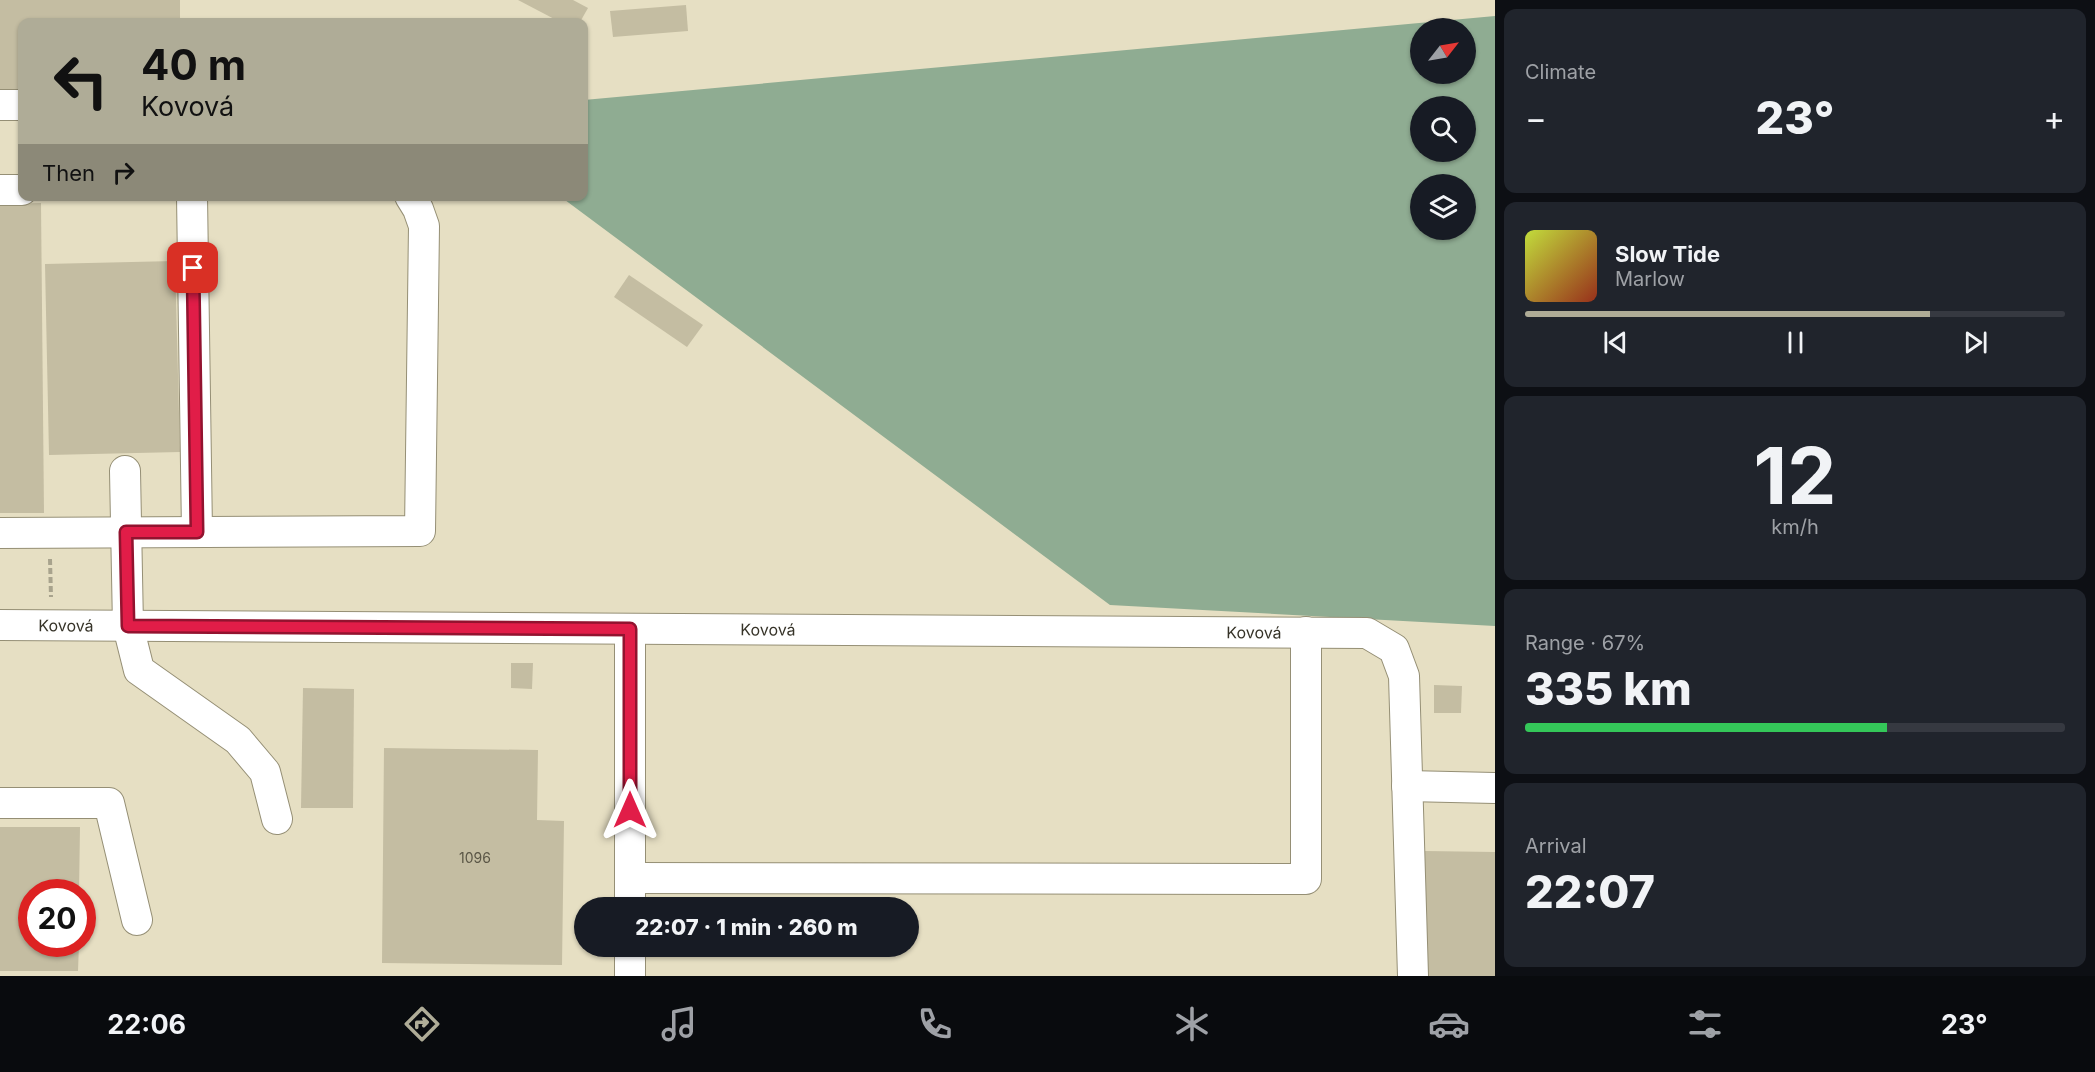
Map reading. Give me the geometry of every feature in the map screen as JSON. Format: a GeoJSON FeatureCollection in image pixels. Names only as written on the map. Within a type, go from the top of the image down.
{"type":"FeatureCollection","features":[{"type":"Feature","properties":{"kind":"lane"},"geometry":{"type":"LineString","coordinates":[[0,105],[18,105]]}},
{"type":"Feature","properties":{"kind":"lane"},"geometry":{"type":"LineString","coordinates":[[0,190],[18,190]]}},
{"type":"Feature","properties":{"kind":"lane"},"geometry":{"type":"LineString","coordinates":[[192,201],[197,532]]}},
{"type":"Feature","properties":{"kind":"lane"},"geometry":{"type":"LineString","coordinates":[[0,533],[420,531],[424,226],[413,201]]}},
{"type":"Feature","properties":{"kind":"lane"},"geometry":{"type":"LineString","coordinates":[[125,471],[128,626],[139,670],[238,740],[265,772],[277,819]]}},
{"type":"Feature","properties":{"kind":"lane","name":"Kovová"},"geometry":{"type":"LineString","coordinates":[[0,626],[1367,633],[1394,649],[1404,676],[1413,976]]}},
{"type":"Feature","properties":{"kind":"lane"},"geometry":{"type":"LineString","coordinates":[[630,629],[630,897]]}},
{"type":"Feature","properties":{"kind":"lane"},"geometry":{"type":"LineString","coordinates":[[630,878],[1306,879],[1306,632]]}},
{"type":"Feature","properties":{"kind":"lane"},"geometry":{"type":"LineString","coordinates":[[1407,786],[1495,788]]}},
{"type":"Feature","properties":{"kind":"lane"},"geometry":{"type":"LineString","coordinates":[[0,803],[109,802],[137,920]]}},
{"type":"Feature","properties":{"kind":"lane"},"geometry":{"type":"LineString","coordinates":[[630,957],[630,976]]}},
{"type":"Feature","properties":{"kind":"path"},"geometry":{"type":"LineString","coordinates":[[50,533],[52,626]]}},
{"type":"Feature","properties":{"kind":"green space"},"geometry":{"type":"Polygon","coordinates":[[[1495,16],[1495,626],[1110,605],[566,201],[588,201],[588,100],[1410,24],[1410,84],[1476,84],[1476,18],[1473,18],[1495,16]]]}},
{"type":"Feature","properties":{"kind":"building"},"geometry":{"type":"Polygon","coordinates":[[[0,0],[180,0],[180,18],[18,18],[18,93],[0,93],[0,0]]]}},
{"type":"Feature","properties":{"kind":"building"},"geometry":{"type":"Polygon","coordinates":[[[518,0],[573,0],[588,8],[582,18],[552,18],[518,0]]]}},
{"type":"Feature","properties":{"kind":"building"},"geometry":{"type":"Polygon","coordinates":[[[686,5],[688,31],[613,37],[610,11],[686,5]]]}},
{"type":"Feature","properties":{"kind":"building"},"geometry":{"type":"Polygon","coordinates":[[[41,203],[44,513],[0,513],[0,204],[41,203]]]}},
{"type":"Feature","properties":{"kind":"building"},"geometry":{"type":"Polygon","coordinates":[[[175,261],[180,452],[49,455],[45,264],[175,261]]]}},
{"type":"Feature","properties":{"kind":"building"},"geometry":{"type":"Polygon","coordinates":[[[629,275],[703,325],[687,347],[614,297],[629,275]]]}},
{"type":"Feature","properties":{"kind":"building"},"geometry":{"type":"Polygon","coordinates":[[[511,663],[533,663],[532,689],[511,688],[511,663]]]}},
{"type":"Feature","properties":{"kind":"building"},"geometry":{"type":"Polygon","coordinates":[[[1434,685],[1462,686],[1461,713],[1434,713],[1434,685]]]}},
{"type":"Feature","properties":{"kind":"building"},"geometry":{"type":"Polygon","coordinates":[[[303,688],[354,689],[353,808],[301,808],[303,688]]]}},
{"type":"Feature","properties":{"kind":"building"},"geometry":{"type":"Polygon","coordinates":[[[384,748],[538,750],[537,820],[564,821],[562,965],[382,963],[384,748]]]}},
{"type":"Feature","properties":{"kind":"building"},"geometry":{"type":"Polygon","coordinates":[[[0,827],[80,827],[79,879],[18,879],[18,957],[79,957],[78,971],[0,971],[0,827]]]}},
{"type":"Feature","properties":{"kind":"building"},"geometry":{"type":"Polygon","coordinates":[[[1425,851],[1495,852],[1495,976],[1423,976],[1425,851]]]}},
{"type":"Feature","properties":{"kind":"route"},"geometry":{"type":"LineString","coordinates":[[193,268],[197,532],[126,532],[128,626],[630,629],[630,810]]}}]}
